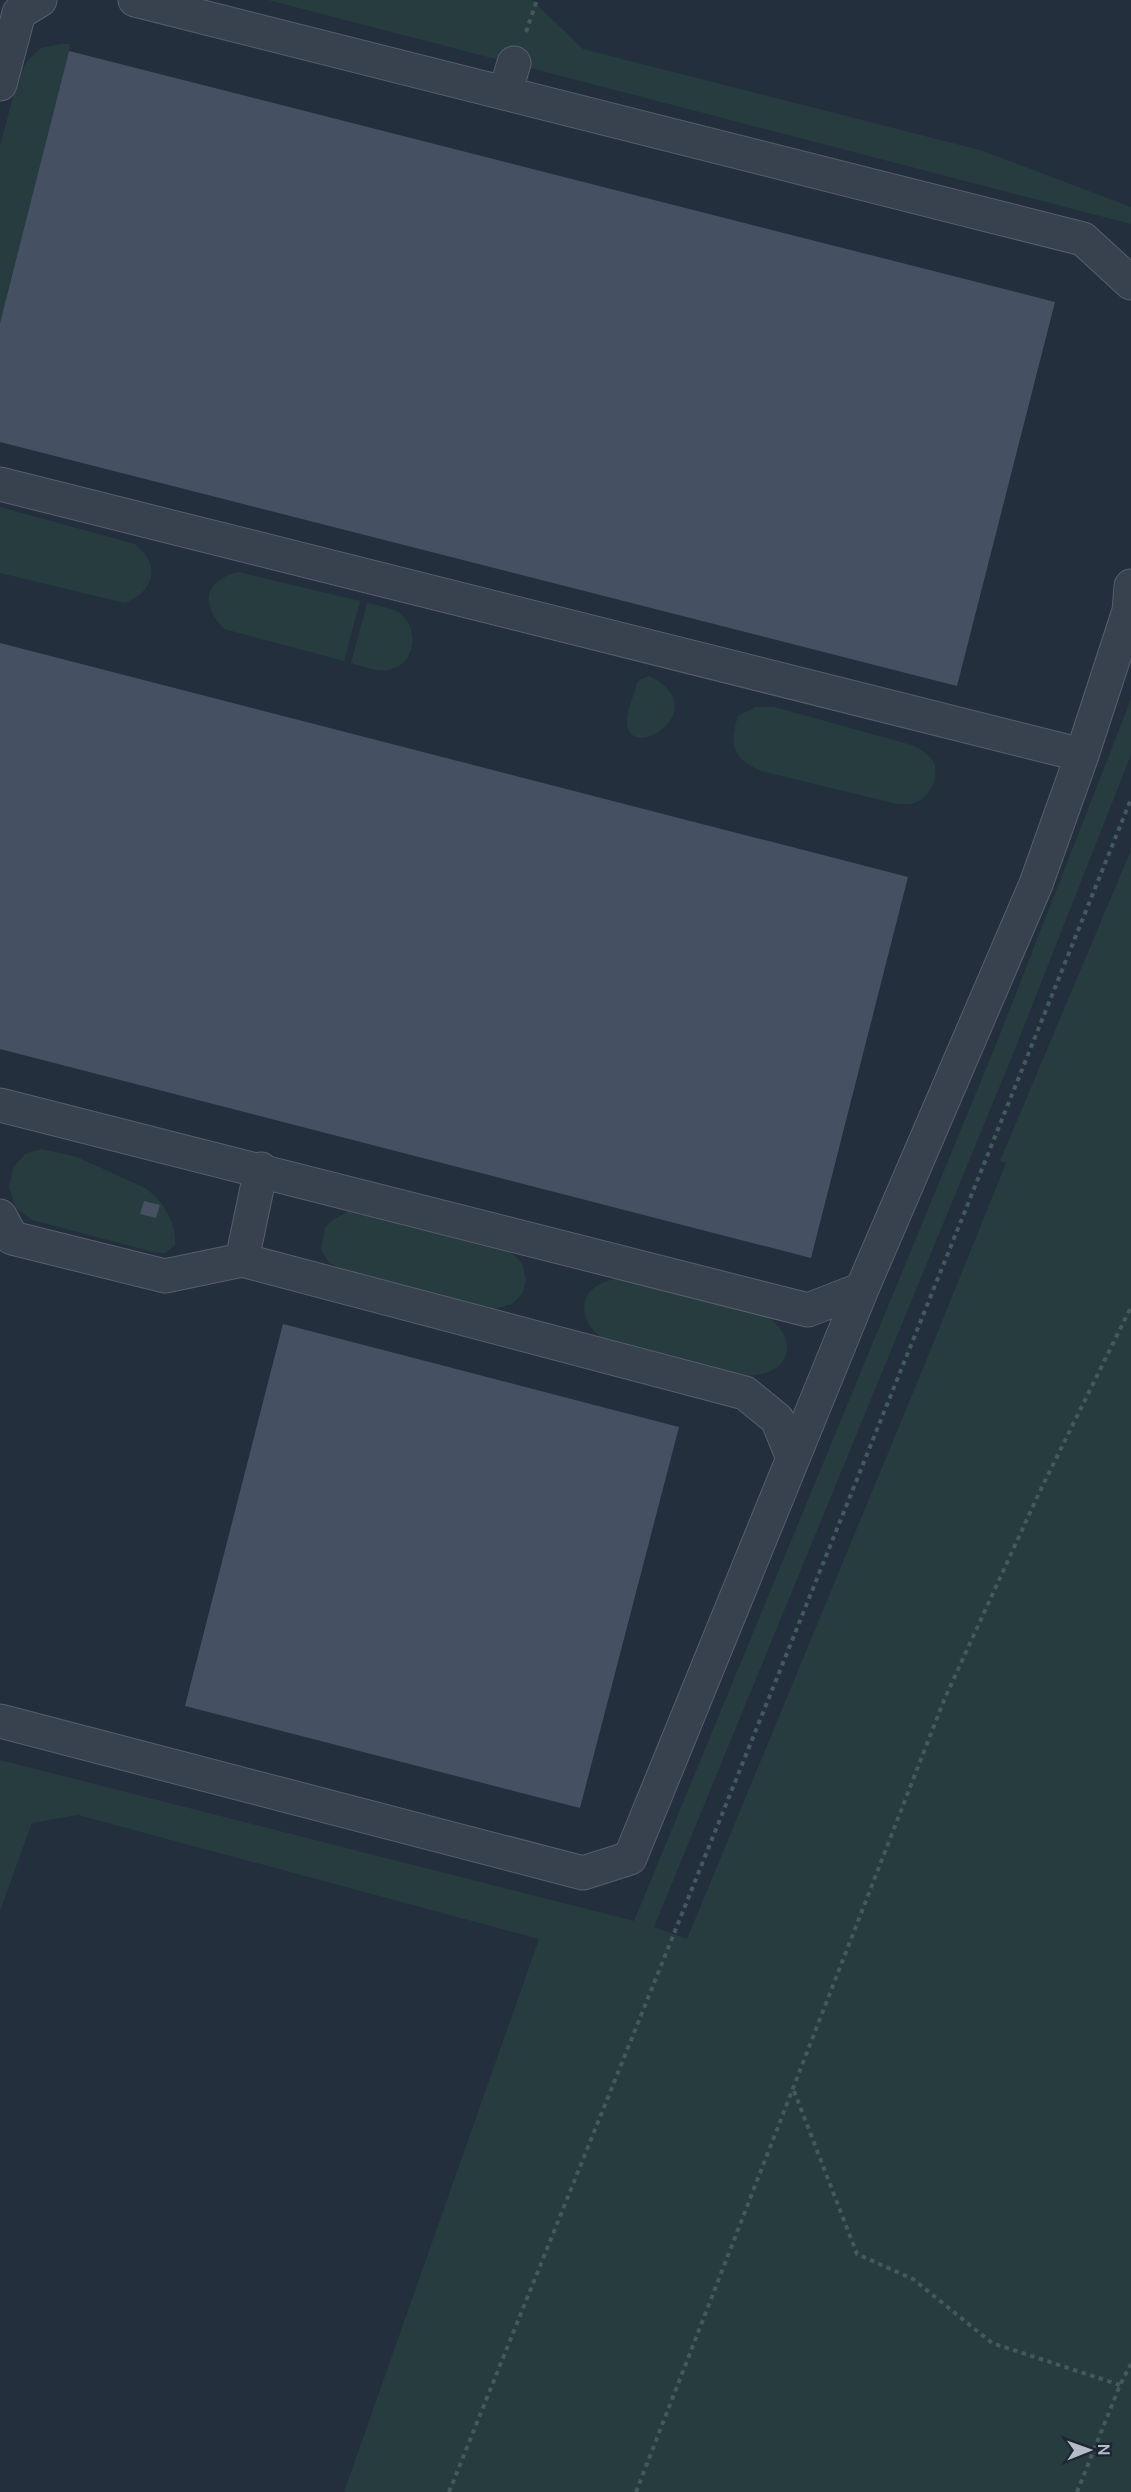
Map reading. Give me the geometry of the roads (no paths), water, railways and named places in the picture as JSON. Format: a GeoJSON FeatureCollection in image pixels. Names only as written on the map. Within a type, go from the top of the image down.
{"type":"FeatureCollection","features":[{"type":"Feature","properties":{"kind":"lane"},"geometry":{"type":"LineString","coordinates":[[0,84],[19,13],[40,0]]}},
{"type":"Feature","properties":{"kind":"lane"},"geometry":{"type":"LineString","coordinates":[[135,0],[509,78],[1083,239],[1131,283]]}},
{"type":"Feature","properties":{"kind":"lane"},"geometry":{"type":"LineString","coordinates":[[0,484],[1082,755]]}},
{"type":"Feature","properties":{"kind":"lane"},"geometry":{"type":"LineString","coordinates":[[0,1721],[583,1874],[630,1858],[862,1289],[1036,884],[1082,755],[1129,611],[1131,586]]}},
{"type":"Feature","properties":{"kind":"lane"},"geometry":{"type":"LineString","coordinates":[[0,1105],[808,1310],[862,1289]]}},
{"type":"Feature","properties":{"kind":"lane"},"geometry":{"type":"LineString","coordinates":[[242,1260],[261,1170]]}},
{"type":"Feature","properties":{"kind":"lane"},"geometry":{"type":"LineString","coordinates":[[0,1216],[12,1238],[165,1276],[242,1260],[745,1393],[777,1419],[793,1458]]}}]}
